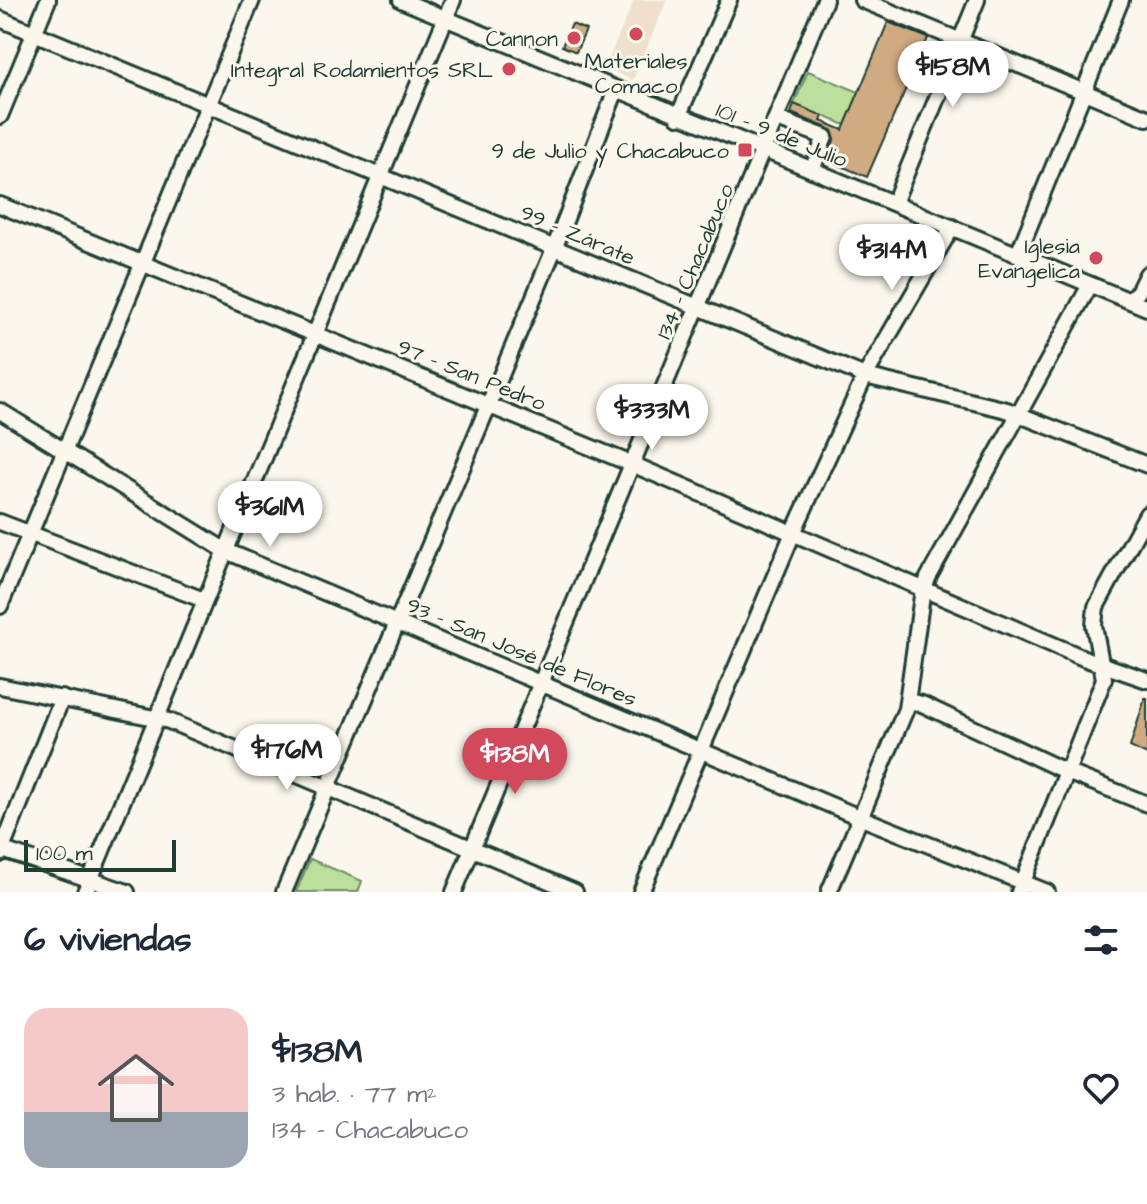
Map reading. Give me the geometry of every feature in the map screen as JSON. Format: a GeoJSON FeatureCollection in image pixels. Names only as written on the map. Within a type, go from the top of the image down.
{"type":"FeatureCollection","features":[{"type":"Feature","properties":{"kind":"street"},"geometry":{"type":"LineString","coordinates":[[0,116],[48,0]]}},
{"type":"Feature","properties":{"kind":"street"},"geometry":{"type":"LineString","coordinates":[[0,606],[252,0]]}},
{"type":"Feature","properties":{"kind":"street","name":"101 - 9 de Julio"},"geometry":{"type":"LineString","coordinates":[[401,0],[678,117],[1147,308]]}},
{"type":"Feature","properties":{"kind":"street"},"geometry":{"type":"LineString","coordinates":[[85,892],[453,0]]}},
{"type":"Feature","properties":{"kind":"street"},"geometry":{"type":"LineString","coordinates":[[678,117],[729,0]]}},
{"type":"Feature","properties":{"kind":"street","name":"134 - Chacabuco"},"geometry":{"type":"LineString","coordinates":[[454,892],[825,0]]}},
{"type":"Feature","properties":{"kind":"street"},"geometry":{"type":"LineString","coordinates":[[862,0],[1147,118]]}},
{"type":"Feature","properties":{"kind":"street"},"geometry":{"type":"LineString","coordinates":[[894,203],[977,0]]}},
{"type":"Feature","properties":{"kind":"street"},"geometry":{"type":"LineString","coordinates":[[1018,254],[1121,0]]}},
{"type":"Feature","properties":{"kind":"street","name":"99 - Zárate"},"geometry":{"type":"LineString","coordinates":[[0,19],[865,376],[1021,414],[1147,465]]}},
{"type":"Feature","properties":{"kind":"street"},"geometry":{"type":"LineString","coordinates":[[284,892],[325,788],[398,623],[554,249],[616,90]]}},
{"type":"Feature","properties":{"kind":"street"},"geometry":{"type":"LineString","coordinates":[[777,119],[825,137],[812,170]]}},
{"type":"Feature","properties":{"kind":"street","name":"97 - San Pedro"},"geometry":{"type":"LineString","coordinates":[[0,205],[316,333],[1147,680]]}},
{"type":"Feature","properties":{"kind":"street"},"geometry":{"type":"LineString","coordinates":[[641,892],[793,533],[865,376],[952,227]]}},
{"type":"Feature","properties":{"kind":"street"},"geometry":{"type":"LineString","coordinates":[[1128,300],[1138,292],[1147,274]]}},
{"type":"Feature","properties":{"kind":"street"},"geometry":{"type":"LineString","coordinates":[[829,892],[908,701],[924,587],[1090,285]]}},
{"type":"Feature","properties":{"kind":"street","name":"93 - San José de Flores"},"geometry":{"type":"LineString","coordinates":[[0,411],[226,551],[1021,887],[1047,892]]}},
{"type":"Feature","properties":{"kind":"street"},"geometry":{"type":"LineString","coordinates":[[1021,887],[1104,679],[1094,625],[1096,607],[1147,514]]}},
{"type":"Feature","properties":{"kind":"street"},"geometry":{"type":"LineString","coordinates":[[0,522],[204,600]]}},
{"type":"Feature","properties":{"kind":"street"},"geometry":{"type":"LineString","coordinates":[[0,686],[157,718],[575,892]]}},
{"type":"Feature","properties":{"kind":"street"},"geometry":{"type":"LineString","coordinates":[[62,698],[1,851],[91,877],[127,892]]}},
{"type":"Feature","properties":{"kind":"street"},"geometry":{"type":"LineString","coordinates":[[908,701],[922,704],[1067,772],[1147,804]]}},
{"type":"Feature","properties":{"kind":"shaded area","name":"Materiales Comaco"},"geometry":{"type":"Polygon","coordinates":[[[634,0],[667,0],[633,80],[605,68],[634,0]]]}},
{"type":"Feature","properties":{"kind":"green space"},"geometry":{"type":"Polygon","coordinates":[[[808,71],[859,92],[845,125],[794,104],[808,71]]]}},
{"type":"Feature","properties":{"kind":"green space"},"geometry":{"type":"Polygon","coordinates":[[[310,859],[362,881],[358,892],[296,892],[310,859]]]}},
{"type":"Feature","properties":{"kind":"building"},"geometry":{"type":"Polygon","coordinates":[[[888,22],[928,38],[867,177],[827,160],[834,140],[832,130],[791,113],[794,104],[823,116],[821,121],[843,130],[888,22]]]}},
{"type":"Feature","properties":{"kind":"building","name":"Cannon"},"geometry":{"type":"Polygon","coordinates":[[[572,24],[586,30],[576,52],[562,46],[572,24]]]}},
{"type":"Feature","properties":{"kind":"building"},"geometry":{"type":"Polygon","coordinates":[[[1147,698],[1147,755],[1130,747],[1147,698]]]}},
{"type":"Feature","properties":{"kind":"place","name":"Materiales Comaco"},"geometry":{"type":"Point","coordinates":[636,34]}},
{"type":"Feature","properties":{"kind":"place","name":"Cannon"},"geometry":{"type":"Point","coordinates":[574,38]}},
{"type":"Feature","properties":{"kind":"place","name":"Integral Rodamientos SRL"},"geometry":{"type":"Point","coordinates":[509,69]}},
{"type":"Feature","properties":{"kind":"place","name":"9 de Julio y Chacabuco"},"geometry":{"type":"Point","coordinates":[745,150]}},
{"type":"Feature","properties":{"kind":"place","name":"Iglesia Evangelica"},"geometry":{"type":"Point","coordinates":[1096,258]}}]}
